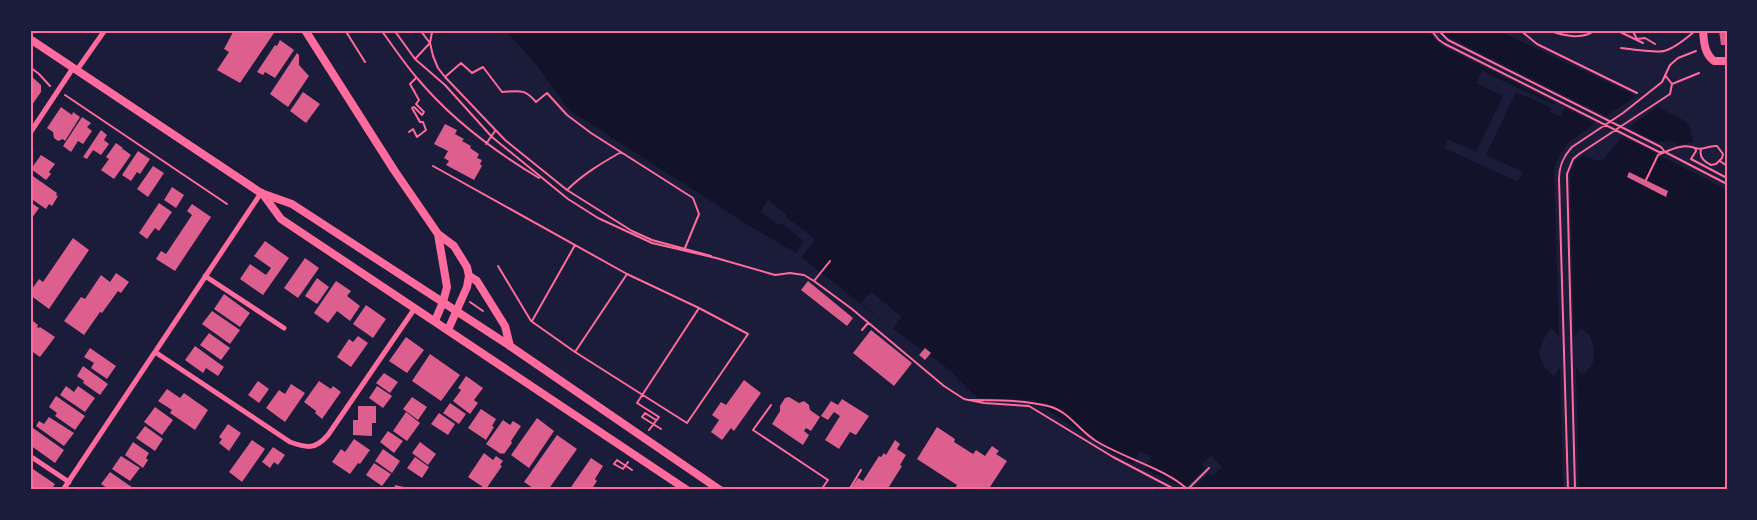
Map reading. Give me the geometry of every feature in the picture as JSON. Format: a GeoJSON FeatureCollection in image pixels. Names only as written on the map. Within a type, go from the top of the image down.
{"type":"FeatureCollection","features":[{"type":"Feature","properties":{"kind":"highway"},"geometry":{"type":"LineString","coordinates":[[30,39],[261,193],[292,204],[457,311],[720,490]]}},
{"type":"Feature","properties":{"kind":"highway"},"geometry":{"type":"LineString","coordinates":[[261,193],[281,219],[687,490]]}},
{"type":"Feature","properties":{"kind":"highway"},"geometry":{"type":"LineString","coordinates":[[469,276],[477,281],[505,326],[510,346]]}},
{"type":"Feature","properties":{"kind":"main road"},"geometry":{"type":"LineString","coordinates":[[305,30],[387,160],[438,234],[454,246],[465,263],[469,276],[467,287],[448,330]]}},
{"type":"Feature","properties":{"kind":"main road"},"geometry":{"type":"LineString","coordinates":[[1703,30],[1707,54],[1712,59],[1723,62]]}},
{"type":"Feature","properties":{"kind":"main road"},"geometry":{"type":"LineString","coordinates":[[435,321],[447,287],[438,234]]}},
{"type":"Feature","properties":{"kind":"street"},"geometry":{"type":"LineString","coordinates":[[30,133],[58,91],[105,30]]}},
{"type":"Feature","properties":{"kind":"street"},"geometry":{"type":"LineString","coordinates":[[63,490],[261,193]]}},
{"type":"Feature","properties":{"kind":"street"},"geometry":{"type":"LineString","coordinates":[[205,276],[284,328]]}},
{"type":"Feature","properties":{"kind":"street"},"geometry":{"type":"LineString","coordinates":[[155,352],[290,442],[310,447],[321,443],[328,435],[415,308]]}},
{"type":"Feature","properties":{"kind":"street"},"geometry":{"type":"LineString","coordinates":[[30,456],[69,482]]}},
{"type":"Feature","properties":{"kind":"lane"},"geometry":{"type":"LineString","coordinates":[[1621,48],[1651,50],[1657,53],[1683,41],[1696,30]]}},
{"type":"Feature","properties":{"kind":"lane"},"geometry":{"type":"LineString","coordinates":[[771,405],[753,430],[828,480],[821,490]]}},
{"type":"Feature","properties":{"kind":"lane"},"geometry":{"type":"LineString","coordinates":[[849,490],[861,470]]}},
{"type":"Feature","properties":{"kind":"lane"},"geometry":{"type":"LineString","coordinates":[[756,490],[761,488],[764,490]]}},
{"type":"Feature","properties":{"kind":"path"},"geometry":{"type":"LineString","coordinates":[[345,30],[365,62]]}},
{"type":"Feature","properties":{"kind":"path"},"geometry":{"type":"LineString","coordinates":[[381,30],[416,78],[486,144],[598,218],[652,243],[716,258]]}},
{"type":"Feature","properties":{"kind":"path"},"geometry":{"type":"LineString","coordinates":[[394,30],[415,59],[445,86],[491,136],[546,183]]}},
{"type":"Feature","properties":{"kind":"path"},"geometry":{"type":"LineString","coordinates":[[420,30],[430,43]]}},
{"type":"Feature","properties":{"kind":"path"},"geometry":{"type":"LineString","coordinates":[[1431,30],[1445,44],[1727,184]]}},
{"type":"Feature","properties":{"kind":"path"},"geometry":{"type":"LineString","coordinates":[[1438,30],[1448,40],[1662,147],[1665,152]]}},
{"type":"Feature","properties":{"kind":"path"},"geometry":{"type":"LineString","coordinates":[[1520,30],[1537,44],[1637,93]]}},
{"type":"Feature","properties":{"kind":"path"},"geometry":{"type":"LineString","coordinates":[[1546,30],[1581,36],[1595,30]]}},
{"type":"Feature","properties":{"kind":"path"},"geometry":{"type":"LineString","coordinates":[[1632,30],[1637,39],[1645,38],[1662,47]]}},
{"type":"Feature","properties":{"kind":"path"},"geometry":{"type":"LineString","coordinates":[[432,32],[430,43],[438,68],[505,140],[567,190],[632,231],[652,240],[775,275],[790,273],[804,275],[868,323],[944,386],[964,399],[984,404],[1029,406],[1113,457],[1176,490]]}},
{"type":"Feature","properties":{"kind":"path"},"geometry":{"type":"LineString","coordinates":[[415,59],[430,43]]}},
{"type":"Feature","properties":{"kind":"path"},"geometry":{"type":"LineString","coordinates":[[1568,490],[1559,179],[1561,166],[1572,147],[1623,113],[1662,82],[1670,65],[1678,58],[1691,53]]}},
{"type":"Feature","properties":{"kind":"path"},"geometry":{"type":"LineString","coordinates":[[445,77],[461,63],[472,73],[483,67],[502,92],[528,93],[536,102],[547,93],[567,116],[693,198],[699,214],[685,249]]}},
{"type":"Feature","properties":{"kind":"path"},"geometry":{"type":"LineString","coordinates":[[30,67],[58,91],[227,204]]}},
{"type":"Feature","properties":{"kind":"path"},"geometry":{"type":"LineString","coordinates":[[1672,84],[1699,73]]}},
{"type":"Feature","properties":{"kind":"path"},"geometry":{"type":"LineString","coordinates":[[1575,490],[1566,174],[1573,159],[1670,94],[1672,84],[1665,75]]}},
{"type":"Feature","properties":{"kind":"path"},"geometry":{"type":"LineString","coordinates":[[409,132],[413,129],[417,136],[426,130],[412,108],[414,107],[422,115],[424,112],[416,104],[419,100],[410,84],[416,78]]}},
{"type":"Feature","properties":{"kind":"path"},"geometry":{"type":"LineString","coordinates":[[486,144],[496,130]]}},
{"type":"Feature","properties":{"kind":"path"},"geometry":{"type":"LineString","coordinates":[[1646,180],[1658,155],[1678,147],[1692,146],[1701,150],[1717,146],[1723,154],[1720,161],[1711,165],[1702,158],[1701,150]]}},
{"type":"Feature","properties":{"kind":"path"},"geometry":{"type":"LineString","coordinates":[[1695,148],[1696,151],[1691,159],[1727,178]]}},
{"type":"Feature","properties":{"kind":"path"},"geometry":{"type":"LineString","coordinates":[[567,190],[576,181],[621,152]]}},
{"type":"Feature","properties":{"kind":"path"},"geometry":{"type":"LineString","coordinates":[[1720,161],[1727,166]]}},
{"type":"Feature","properties":{"kind":"path"},"geometry":{"type":"LineString","coordinates":[[433,166],[627,274],[748,334],[687,423],[575,352],[531,321],[498,266]]}},
{"type":"Feature","properties":{"kind":"path"},"geometry":{"type":"LineString","coordinates":[[531,321],[575,245]]}},
{"type":"Feature","properties":{"kind":"path"},"geometry":{"type":"LineString","coordinates":[[814,281],[830,261]]}},
{"type":"Feature","properties":{"kind":"path"},"geometry":{"type":"LineString","coordinates":[[575,352],[627,274]]}},
{"type":"Feature","properties":{"kind":"path"},"geometry":{"type":"LineString","coordinates":[[470,302],[488,314]]}},
{"type":"Feature","properties":{"kind":"path"},"geometry":{"type":"LineString","coordinates":[[661,429],[642,417],[645,413],[656,420],[659,417],[637,404],[699,308]]}},
{"type":"Feature","properties":{"kind":"path"},"geometry":{"type":"LineString","coordinates":[[862,330],[868,323]]}},
{"type":"Feature","properties":{"kind":"path"},"geometry":{"type":"LineString","coordinates":[[964,399],[1030,403],[1063,411],[1093,439],[1115,452],[1179,481],[1188,490],[1209,468]]}},
{"type":"Feature","properties":{"kind":"path"},"geometry":{"type":"LineString","coordinates":[[623,469],[614,464],[616,460],[632,470]]}},
{"type":"Feature","properties":{"kind":"shaded area"},"geometry":{"type":"Polygon","coordinates":[[[505,30],[1497,30],[1685,121],[1690,127],[1693,142],[1678,145],[1671,141],[1658,142],[1653,145],[1653,152],[1727,190],[1727,490],[1186,490],[1114,454],[1033,400],[977,398],[951,371],[796,253],[748,225],[569,110],[536,64],[505,30]]]}},
{"type":"Feature","properties":{"kind":"pier"},"geometry":{"type":"Polygon","coordinates":[[[1428,30],[1441,30],[1449,37],[1606,116],[1639,94],[1661,105],[1630,128],[1657,142],[1652,147],[1655,153],[1622,137],[1603,160],[1597,161],[1584,155],[1576,161],[1570,172],[1574,336],[1581,328],[1590,336],[1594,349],[1593,362],[1587,371],[1582,375],[1576,367],[1579,490],[1563,490],[1560,368],[1554,376],[1545,368],[1539,354],[1548,332],[1552,329],[1559,336],[1554,169],[1568,143],[1595,123],[1565,108],[1561,117],[1550,112],[1552,108],[1516,92],[1486,155],[1523,172],[1518,182],[1444,148],[1448,139],[1476,152],[1503,96],[1476,83],[1482,71],[1554,105],[1555,103],[1444,47],[1428,30]]]}},
{"type":"Feature","properties":{"kind":"pier"},"geometry":{"type":"Polygon","coordinates":[[[768,200],[815,239],[802,257],[796,253],[804,241],[781,223],[779,225],[760,212],[768,200]]]}},
{"type":"Feature","properties":{"kind":"pier"},"geometry":{"type":"Polygon","coordinates":[[[871,292],[902,317],[893,329],[861,303],[871,292]]]}},
{"type":"Feature","properties":{"kind":"pier"},"geometry":{"type":"Polygon","coordinates":[[[977,398],[1033,400],[1114,454],[1133,464],[1139,451],[1151,456],[1145,469],[1184,488],[1205,469],[1202,464],[1211,456],[1222,467],[1212,476],[1209,473],[1193,490],[1181,490],[1112,457],[1032,403],[981,401],[977,398]]]}},
{"type":"Feature","properties":{"kind":"building"},"geometry":{"type":"Polygon","coordinates":[[[234,30],[276,30],[240,83],[217,70],[229,52],[224,49],[234,30]]]}},
{"type":"Feature","properties":{"kind":"building"},"geometry":{"type":"Polygon","coordinates":[[[1719,30],[1727,30],[1727,45],[1721,45],[1719,30]]]}},
{"type":"Feature","properties":{"kind":"building"},"geometry":{"type":"Polygon","coordinates":[[[280,40],[294,50],[275,78],[265,72],[263,75],[257,72],[275,45],[277,46],[280,40]]]}},
{"type":"Feature","properties":{"kind":"building"},"geometry":{"type":"Polygon","coordinates":[[[297,53],[299,65],[309,76],[288,107],[270,94],[297,53]]]}},
{"type":"Feature","properties":{"kind":"building"},"geometry":{"type":"Polygon","coordinates":[[[30,75],[41,85],[41,92],[30,108],[30,75]]]}},
{"type":"Feature","properties":{"kind":"building"},"geometry":{"type":"Polygon","coordinates":[[[303,92],[320,104],[306,123],[290,111],[303,92]]]}},
{"type":"Feature","properties":{"kind":"building"},"geometry":{"type":"Polygon","coordinates":[[[61,107],[72,115],[73,112],[80,117],[65,141],[63,139],[58,141],[54,138],[53,132],[47,128],[61,107]]]}},
{"type":"Feature","properties":{"kind":"building"},"geometry":{"type":"Polygon","coordinates":[[[82,117],[91,123],[87,127],[92,131],[83,144],[78,141],[71,152],[63,146],[82,117]]]}},
{"type":"Feature","properties":{"kind":"building"},"geometry":{"type":"Polygon","coordinates":[[[445,124],[457,130],[455,134],[464,139],[462,141],[479,154],[477,158],[482,160],[480,164],[482,166],[474,180],[446,165],[449,161],[444,158],[448,151],[434,144],[445,124]]]}},
{"type":"Feature","properties":{"kind":"building"},"geometry":{"type":"Polygon","coordinates":[[[101,130],[107,135],[104,140],[109,144],[101,155],[93,150],[87,159],[83,157],[101,130]]]}},
{"type":"Feature","properties":{"kind":"building"},"geometry":{"type":"Polygon","coordinates":[[[116,143],[123,148],[121,150],[131,155],[114,179],[101,170],[109,159],[106,157],[116,143]]]}},
{"type":"Feature","properties":{"kind":"building"},"geometry":{"type":"Polygon","coordinates":[[[138,151],[150,159],[140,174],[137,172],[131,181],[122,175],[138,151]]]}},
{"type":"Feature","properties":{"kind":"building"},"geometry":{"type":"Polygon","coordinates":[[[41,155],[55,164],[46,180],[31,169],[41,155]]]}},
{"type":"Feature","properties":{"kind":"building"},"geometry":{"type":"Polygon","coordinates":[[[153,166],[164,173],[148,197],[137,189],[153,166]]]}},
{"type":"Feature","properties":{"kind":"building"},"geometry":{"type":"Polygon","coordinates":[[[1629,172],[1668,191],[1666,197],[1627,177],[1629,172]]]}},
{"type":"Feature","properties":{"kind":"building"},"geometry":{"type":"Polygon","coordinates":[[[30,174],[57,193],[58,196],[52,206],[49,204],[46,209],[30,198],[30,174]]]}},
{"type":"Feature","properties":{"kind":"building"},"geometry":{"type":"Polygon","coordinates":[[[172,187],[184,195],[176,208],[164,200],[172,187]]]}},
{"type":"Feature","properties":{"kind":"building"},"geometry":{"type":"Polygon","coordinates":[[[30,202],[39,208],[30,221],[30,202]]]}},
{"type":"Feature","properties":{"kind":"building"},"geometry":{"type":"Polygon","coordinates":[[[159,203],[172,212],[159,231],[155,228],[147,239],[139,233],[159,203]]]}},
{"type":"Feature","properties":{"kind":"building"},"geometry":{"type":"Polygon","coordinates":[[[192,204],[211,217],[175,271],[156,259],[161,251],[166,254],[192,215],[187,211],[192,204]]]}},
{"type":"Feature","properties":{"kind":"building"},"geometry":{"type":"Polygon","coordinates":[[[73,238],[89,250],[49,309],[30,295],[30,292],[39,279],[43,282],[73,238]]]}},
{"type":"Feature","properties":{"kind":"building"},"geometry":{"type":"Polygon","coordinates":[[[265,241],[289,258],[263,295],[240,279],[250,264],[266,275],[271,268],[254,256],[265,241]]]}},
{"type":"Feature","properties":{"kind":"building"},"geometry":{"type":"Polygon","coordinates":[[[305,258],[319,268],[298,298],[284,288],[305,258]]]}},
{"type":"Feature","properties":{"kind":"building"},"geometry":{"type":"Polygon","coordinates":[[[116,273],[129,282],[121,293],[118,291],[102,313],[100,312],[84,335],[64,321],[81,297],[85,299],[101,275],[110,282],[116,273]]]}},
{"type":"Feature","properties":{"kind":"building"},"geometry":{"type":"Polygon","coordinates":[[[317,278],[329,287],[317,304],[305,296],[317,278]]]}},
{"type":"Feature","properties":{"kind":"building"},"geometry":{"type":"Polygon","coordinates":[[[336,281],[351,291],[347,296],[360,306],[350,321],[337,311],[328,323],[314,313],[336,281]]]}},
{"type":"Feature","properties":{"kind":"building"},"geometry":{"type":"Polygon","coordinates":[[[808,281],[853,318],[847,326],[801,290],[808,281]]]}},
{"type":"Feature","properties":{"kind":"building"},"geometry":{"type":"Polygon","coordinates":[[[224,294],[250,313],[240,327],[214,309],[224,294]]]}},
{"type":"Feature","properties":{"kind":"building"},"geometry":{"type":"Polygon","coordinates":[[[366,305],[386,319],[373,338],[353,324],[366,305]]]}},
{"type":"Feature","properties":{"kind":"building"},"geometry":{"type":"Polygon","coordinates":[[[212,311],[240,330],[230,344],[202,324],[212,311]]]}},
{"type":"Feature","properties":{"kind":"building"},"geometry":{"type":"Polygon","coordinates":[[[33,321],[38,325],[37,327],[55,337],[40,357],[30,350],[30,322],[33,321]]]}},
{"type":"Feature","properties":{"kind":"building"},"geometry":{"type":"Polygon","coordinates":[[[871,330],[912,363],[894,386],[853,353],[871,330]]]}},
{"type":"Feature","properties":{"kind":"building"},"geometry":{"type":"Polygon","coordinates":[[[209,333],[230,348],[221,360],[200,345],[209,333]]]}},
{"type":"Feature","properties":{"kind":"building"},"geometry":{"type":"Polygon","coordinates":[[[358,336],[368,343],[351,367],[337,357],[349,339],[353,342],[358,336]]]}},
{"type":"Feature","properties":{"kind":"building"},"geometry":{"type":"Polygon","coordinates":[[[406,337],[424,350],[407,373],[389,361],[406,337]]]}},
{"type":"Feature","properties":{"kind":"building"},"geometry":{"type":"Polygon","coordinates":[[[195,346],[224,367],[218,376],[206,368],[203,373],[185,360],[195,346]]]}},
{"type":"Feature","properties":{"kind":"building"},"geometry":{"type":"Polygon","coordinates":[[[90,348],[116,366],[107,379],[91,368],[94,363],[84,357],[90,348]]]}},
{"type":"Feature","properties":{"kind":"building"},"geometry":{"type":"Polygon","coordinates":[[[925,348],[931,353],[925,360],[919,355],[925,348]]]}},
{"type":"Feature","properties":{"kind":"building"},"geometry":{"type":"Polygon","coordinates":[[[430,354],[460,375],[441,401],[412,381],[430,354]]]}},
{"type":"Feature","properties":{"kind":"building"},"geometry":{"type":"Polygon","coordinates":[[[83,366],[108,384],[100,395],[77,376],[83,366]]]}},
{"type":"Feature","properties":{"kind":"building"},"geometry":{"type":"Polygon","coordinates":[[[384,373],[398,382],[390,393],[376,383],[384,373]]]}},
{"type":"Feature","properties":{"kind":"building"},"geometry":{"type":"Polygon","coordinates":[[[466,376],[483,388],[474,400],[478,403],[470,414],[453,401],[461,390],[458,388],[466,376]]]}},
{"type":"Feature","properties":{"kind":"building"},"geometry":{"type":"Polygon","coordinates":[[[744,380],[761,393],[734,431],[731,428],[722,440],[711,432],[719,420],[712,415],[721,402],[726,405],[744,380]]]}},
{"type":"Feature","properties":{"kind":"building"},"geometry":{"type":"Polygon","coordinates":[[[258,381],[269,389],[259,403],[248,395],[258,381]]]}},
{"type":"Feature","properties":{"kind":"building"},"geometry":{"type":"Polygon","coordinates":[[[319,381],[341,392],[322,419],[304,402],[319,381]]]}},
{"type":"Feature","properties":{"kind":"building"},"geometry":{"type":"Polygon","coordinates":[[[291,384],[305,393],[285,422],[266,408],[279,390],[285,394],[291,384]]]}},
{"type":"Feature","properties":{"kind":"building"},"geometry":{"type":"Polygon","coordinates":[[[66,386],[74,392],[78,386],[95,398],[85,412],[60,395],[66,386]]]}},
{"type":"Feature","properties":{"kind":"building"},"geometry":{"type":"Polygon","coordinates":[[[377,386],[392,396],[383,408],[369,398],[377,386]]]}},
{"type":"Feature","properties":{"kind":"building"},"geometry":{"type":"Polygon","coordinates":[[[167,389],[180,398],[184,393],[208,410],[195,430],[170,413],[172,410],[158,401],[167,389]]]}},
{"type":"Feature","properties":{"kind":"building"},"geometry":{"type":"Polygon","coordinates":[[[56,396],[85,416],[75,430],[55,416],[57,413],[49,407],[56,396]]]}},
{"type":"Feature","properties":{"kind":"building"},"geometry":{"type":"Polygon","coordinates":[[[412,397],[427,407],[418,420],[403,409],[412,397]]]}},
{"type":"Feature","properties":{"kind":"building"},"geometry":{"type":"Polygon","coordinates":[[[789,397],[799,403],[804,401],[809,405],[810,410],[820,417],[811,431],[806,428],[804,431],[809,435],[803,445],[772,424],[785,398],[789,397]]]}},
{"type":"Feature","properties":{"kind":"building"},"geometry":{"type":"Polygon","coordinates":[[[842,399],[869,416],[856,435],[850,432],[839,449],[825,440],[840,416],[834,412],[828,420],[821,416],[831,401],[838,405],[842,399]]]}},
{"type":"Feature","properties":{"kind":"building"},"geometry":{"type":"Polygon","coordinates":[[[450,403],[466,414],[459,424],[443,413],[450,403]]]}},
{"type":"Feature","properties":{"kind":"building"},"geometry":{"type":"Polygon","coordinates":[[[358,406],[376,406],[376,423],[372,423],[372,436],[353,435],[353,420],[358,420],[358,406]]]}},
{"type":"Feature","properties":{"kind":"building"},"geometry":{"type":"Polygon","coordinates":[[[155,407],[173,420],[162,435],[144,422],[155,407]]]}},
{"type":"Feature","properties":{"kind":"building"},"geometry":{"type":"Polygon","coordinates":[[[481,409],[496,419],[486,440],[468,428],[481,409]]]}},
{"type":"Feature","properties":{"kind":"building"},"geometry":{"type":"Polygon","coordinates":[[[406,412],[420,423],[407,441],[393,431],[406,412]]]}},
{"type":"Feature","properties":{"kind":"building"},"geometry":{"type":"Polygon","coordinates":[[[439,413],[455,424],[448,435],[431,424],[439,413]]]}},
{"type":"Feature","properties":{"kind":"building"},"geometry":{"type":"Polygon","coordinates":[[[49,417],[74,433],[64,446],[36,426],[39,421],[44,424],[49,417]]]}},
{"type":"Feature","properties":{"kind":"building"},"geometry":{"type":"Polygon","coordinates":[[[537,418],[554,431],[529,468],[511,455],[537,418]]]}},
{"type":"Feature","properties":{"kind":"building"},"geometry":{"type":"Polygon","coordinates":[[[503,420],[510,425],[513,421],[521,426],[511,441],[512,443],[504,454],[501,454],[486,444],[503,420]]]}},
{"type":"Feature","properties":{"kind":"building"},"geometry":{"type":"Polygon","coordinates":[[[228,424],[241,433],[229,451],[219,443],[222,439],[219,437],[228,424]]]}},
{"type":"Feature","properties":{"kind":"building"},"geometry":{"type":"Polygon","coordinates":[[[145,426],[163,439],[155,451],[136,438],[145,426]]]}},
{"type":"Feature","properties":{"kind":"building"},"geometry":{"type":"Polygon","coordinates":[[[937,427],[955,439],[954,442],[973,454],[976,450],[985,456],[992,446],[999,451],[996,454],[1007,461],[988,490],[954,490],[957,485],[917,459],[937,427]]]}},
{"type":"Feature","properties":{"kind":"building"},"geometry":{"type":"Polygon","coordinates":[[[33,428],[64,450],[55,463],[30,445],[30,433],[33,428]]]}},
{"type":"Feature","properties":{"kind":"building"},"geometry":{"type":"Polygon","coordinates":[[[388,431],[403,441],[394,453],[380,442],[388,431]]]}},
{"type":"Feature","properties":{"kind":"building"},"geometry":{"type":"Polygon","coordinates":[[[557,435],[577,449],[548,490],[536,490],[524,482],[557,435]]]}},
{"type":"Feature","properties":{"kind":"building"},"geometry":{"type":"Polygon","coordinates":[[[354,439],[370,450],[350,474],[332,462],[341,449],[345,452],[354,439]]]}},
{"type":"Feature","properties":{"kind":"building"},"geometry":{"type":"Polygon","coordinates":[[[252,440],[265,449],[242,482],[229,472],[252,440]]]}},
{"type":"Feature","properties":{"kind":"building"},"geometry":{"type":"Polygon","coordinates":[[[895,440],[900,444],[897,449],[906,455],[887,490],[850,490],[858,478],[863,481],[879,456],[881,457],[884,453],[886,455],[895,440]]]}},
{"type":"Feature","properties":{"kind":"building"},"geometry":{"type":"Polygon","coordinates":[[[133,442],[149,453],[143,468],[125,455],[133,442]]]}},
{"type":"Feature","properties":{"kind":"building"},"geometry":{"type":"Polygon","coordinates":[[[420,442],[436,454],[428,465],[412,453],[420,442]]]}},
{"type":"Feature","properties":{"kind":"building"},"geometry":{"type":"Polygon","coordinates":[[[273,447],[285,455],[278,465],[274,462],[270,468],[262,462],[273,447]]]}},
{"type":"Feature","properties":{"kind":"building"},"geometry":{"type":"Polygon","coordinates":[[[383,449],[400,461],[392,473],[375,461],[383,449]]]}},
{"type":"Feature","properties":{"kind":"building"},"geometry":{"type":"Polygon","coordinates":[[[484,453],[493,460],[496,456],[503,461],[486,489],[468,477],[484,453]]]}},
{"type":"Feature","properties":{"kind":"building"},"geometry":{"type":"Polygon","coordinates":[[[121,456],[140,468],[130,481],[112,469],[121,456]]]}},
{"type":"Feature","properties":{"kind":"building"},"geometry":{"type":"Polygon","coordinates":[[[415,457],[429,467],[422,478],[407,468],[415,457]]]}},
{"type":"Feature","properties":{"kind":"building"},"geometry":{"type":"Polygon","coordinates":[[[591,458],[603,466],[591,490],[569,490],[591,458]]]}},
{"type":"Feature","properties":{"kind":"building"},"geometry":{"type":"Polygon","coordinates":[[[374,463],[391,474],[382,486],[366,475],[374,463]]]}},
{"type":"Feature","properties":{"kind":"building"},"geometry":{"type":"Polygon","coordinates":[[[30,467],[55,484],[51,490],[30,490],[30,467]]]}},
{"type":"Feature","properties":{"kind":"building"},"geometry":{"type":"Polygon","coordinates":[[[110,472],[136,490],[110,490],[101,484],[110,472]]]}},
{"type":"Feature","properties":{"kind":"building"},"geometry":{"type":"Polygon","coordinates":[[[395,485],[413,489],[413,490],[394,490],[395,485]]]}}]}
